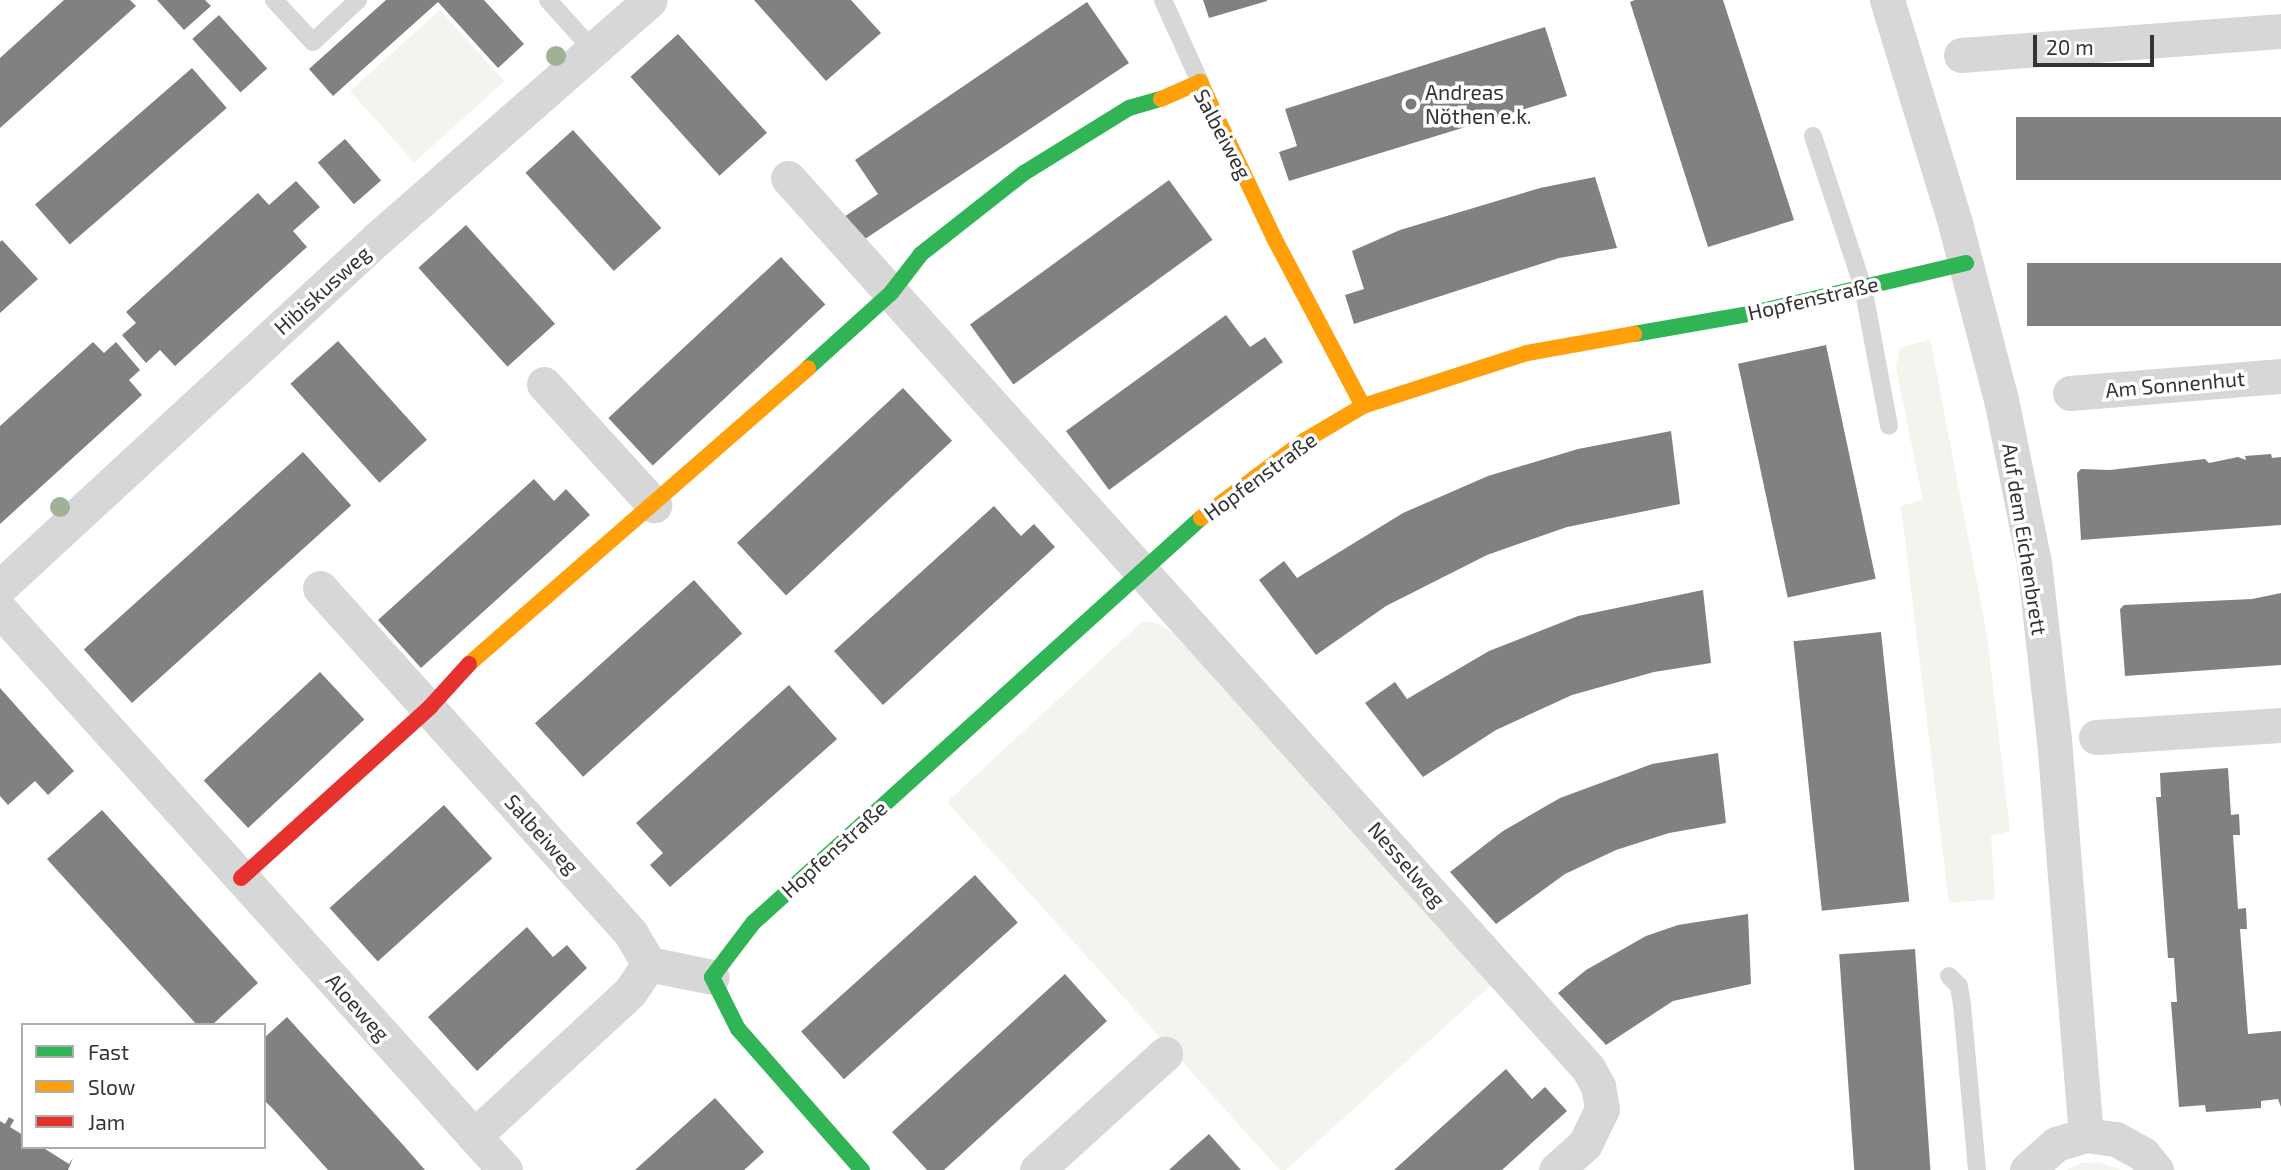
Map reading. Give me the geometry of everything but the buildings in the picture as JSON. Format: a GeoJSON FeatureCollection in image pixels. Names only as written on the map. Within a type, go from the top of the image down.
{"type":"FeatureCollection","features":[{"type":"Feature","properties":{"kind":"street","name":"Hibiskusweg"},"geometry":{"type":"LineString","coordinates":[[0,587],[258,347],[650,0]]}},
{"type":"Feature","properties":{"kind":"street","name":"Auf dem Eichenbrett"},"geometry":{"type":"LineString","coordinates":[[1887,0],[1966,263],[2001,398],[2034,562],[2054,739],[2085,1135]]}},
{"type":"Feature","properties":{"kind":"street"},"geometry":{"type":"LineString","coordinates":[[1962,55],[2281,31]]}},
{"type":"Feature","properties":{"kind":"street","name":"Salbeiweg"},"geometry":{"type":"LineString","coordinates":[[430,707],[489,642],[654,505],[891,292],[921,254],[1024,173],[1129,108],[1151,104],[1200,82],[1363,406]]}},
{"type":"Feature","properties":{"kind":"street"},"geometry":{"type":"LineString","coordinates":[[789,178],[1010,421],[1139,573]]}},
{"type":"Feature","properties":{"kind":"street","name":"Hopfenstraße"},"geometry":{"type":"LineString","coordinates":[[712,977],[753,923],[1184,531],[1271,466],[1363,406],[1527,352],[1749,314],[1966,263]]}},
{"type":"Feature","properties":{"kind":"street","name":"Am Sonnenhut"},"geometry":{"type":"LineString","coordinates":[[2070,393],[2281,376]]}},
{"type":"Feature","properties":{"kind":"street"},"geometry":{"type":"LineString","coordinates":[[544,384],[654,505]]}},
{"type":"Feature","properties":{"kind":"street","name":"Nesselweg"},"geometry":{"type":"LineString","coordinates":[[1139,573],[1273,715],[1588,1068],[1598,1086],[1602,1109],[1585,1144],[1556,1170]]}},
{"type":"Feature","properties":{"kind":"street","name":"Salbeiweg"},"geometry":{"type":"LineString","coordinates":[[320,588],[430,707],[631,934],[649,964]]}},
{"type":"Feature","properties":{"kind":"street","name":"Aloeweg"},"geometry":{"type":"LineString","coordinates":[[0,610],[505,1170]]}},
{"type":"Feature","properties":{"kind":"street"},"geometry":{"type":"LineString","coordinates":[[241,878],[430,707]]}},
{"type":"Feature","properties":{"kind":"street"},"geometry":{"type":"LineString","coordinates":[[2096,737],[2281,725]]}},
{"type":"Feature","properties":{"kind":"street"},"geometry":{"type":"LineString","coordinates":[[474,1136],[630,992],[649,964],[712,977],[738,1029],[862,1170]]}},
{"type":"Feature","properties":{"kind":"street"},"geometry":{"type":"LineString","coordinates":[[1037,1170],[1165,1054]]}},
{"type":"Feature","properties":{"kind":"street"},"geometry":{"type":"LineString","coordinates":[[2027,1170],[2056,1144],[2085,1135],[2116,1139],[2143,1154],[2156,1170]]}},
{"type":"Feature","properties":{"kind":"lane"},"geometry":{"type":"LineString","coordinates":[[274,0],[313,42],[358,0]]}},
{"type":"Feature","properties":{"kind":"lane"},"geometry":{"type":"LineString","coordinates":[[548,0],[592,49]]}},
{"type":"Feature","properties":{"kind":"lane"},"geometry":{"type":"LineString","coordinates":[[1163,0],[1200,82]]}},
{"type":"Feature","properties":{"kind":"lane"},"geometry":{"type":"LineString","coordinates":[[1813,136],[1863,287],[1889,426]]}},
{"type":"Feature","properties":{"kind":"lane"},"geometry":{"type":"LineString","coordinates":[[1949,976],[1959,986],[1962,1005],[1977,1170]]}},
{"type":"Feature","properties":{"kind":"shaded area"},"geometry":{"type":"Polygon","coordinates":[[[440,10],[504,81],[414,162],[350,91],[440,10]]]}},
{"type":"Feature","properties":{"kind":"shaded area"},"geometry":{"type":"Polygon","coordinates":[[[1930,339],[1987,635],[2010,831],[1991,836],[1995,899],[1949,903],[1901,506],[1923,500],[1896,367],[1900,348],[1930,339]]]}},
{"type":"Feature","properties":{"kind":"shaded area"},"geometry":{"type":"Polygon","coordinates":[[[1143,621],[1159,624],[1180,637],[1491,985],[1286,1170],[1280,1170],[947,802],[1143,621]]]}},
{"type":"Feature","properties":{"kind":"shaded area"},"geometry":{"type":"Polygon","coordinates":[[[2099,1162],[2121,1170],[2067,1170],[2081,1163],[2099,1162]]]}},
{"type":"Feature","properties":{"kind":"traffic: fast"},"geometry":{"type":"LineString","coordinates":[[808,368],[891,293],[921,254],[1024,173],[1129,108],[1161,99]]}},
{"type":"Feature","properties":{"kind":"traffic: fast"},"geometry":{"type":"LineString","coordinates":[[1634,334],[1749,314],[1966,263]]}},
{"type":"Feature","properties":{"kind":"traffic: fast"},"geometry":{"type":"LineString","coordinates":[[862,1170],[738,1029],[712,977],[753,923],[1201,518]]}},
{"type":"Feature","properties":{"kind":"traffic: slow"},"geometry":{"type":"LineString","coordinates":[[1161,99],[1200,82],[1274,238],[1363,406]]}},
{"type":"Feature","properties":{"kind":"traffic: slow"},"geometry":{"type":"LineString","coordinates":[[1201,518],[1304,441],[1363,406],[1527,353],[1634,334]]}},
{"type":"Feature","properties":{"kind":"traffic: slow"},"geometry":{"type":"LineString","coordinates":[[469,664],[808,368]]}},
{"type":"Feature","properties":{"kind":"traffic: jam"},"geometry":{"type":"LineString","coordinates":[[241,878],[430,707],[469,664]]}},
{"type":"Feature","properties":{"kind":"place","name":"Andreas Nöthen e.k."},"geometry":{"type":"Point","coordinates":[1411,104]}}]}
